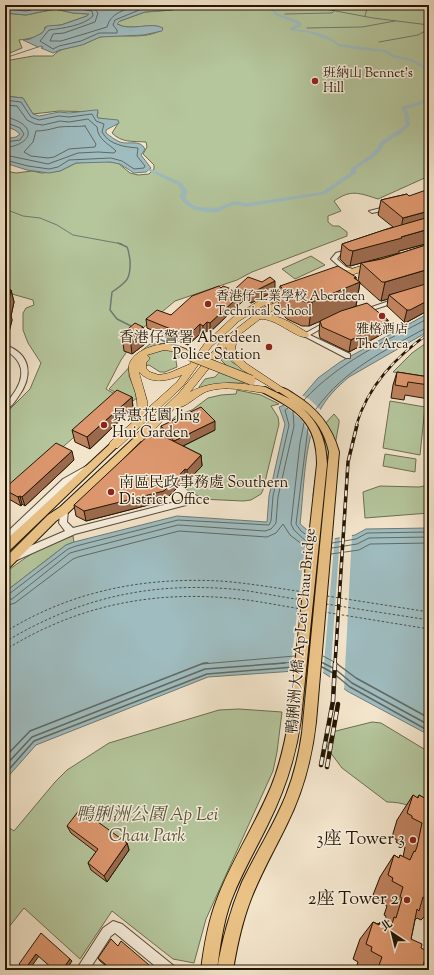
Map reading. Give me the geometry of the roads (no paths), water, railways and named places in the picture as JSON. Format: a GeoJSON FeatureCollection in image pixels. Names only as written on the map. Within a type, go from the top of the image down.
{"type":"FeatureCollection","features":[{"type":"Feature","properties":{"kind":"highway"},"geometry":{"type":"LineString","coordinates":[[382,266],[327,283],[354,271],[382,266]]}},
{"type":"Feature","properties":{"kind":"highway"},"geometry":{"type":"LineString","coordinates":[[114,445],[141,419],[156,408],[180,384],[208,345],[236,319],[260,304],[302,291],[256,317],[225,342],[204,366],[188,388],[139,438]]}},
{"type":"Feature","properties":{"kind":"highway"},"geometry":{"type":"LineString","coordinates":[[274,319],[273,312],[278,304]]}},
{"type":"Feature","properties":{"kind":"highway"},"geometry":{"type":"LineString","coordinates":[[256,317],[262,316],[274,319],[305,335]]}},
{"type":"Feature","properties":{"kind":"highway"},"geometry":{"type":"LineString","coordinates":[[234,335],[230,348],[236,361],[273,383],[280,390]]}},
{"type":"Feature","properties":{"kind":"highway"},"geometry":{"type":"LineString","coordinates":[[141,419],[142,401],[137,369],[144,359],[156,353],[169,352],[190,356],[263,388]]}},
{"type":"Feature","properties":{"kind":"highway"},"geometry":{"type":"LineString","coordinates":[[137,369],[146,374],[162,378],[171,376],[192,366]]}},
{"type":"Feature","properties":{"kind":"highway"},"geometry":{"type":"LineString","coordinates":[[165,413],[198,391],[208,388],[230,385],[280,390]]}},
{"type":"Feature","properties":{"kind":"main road","name":"鴨脷洲大橋 Ap Lei Chau Bridge"},"geometry":{"type":"LineString","coordinates":[[209,970],[211,949],[221,911],[234,878],[274,796],[290,748],[295,719],[323,457],[323,450],[319,436],[309,419],[296,407],[263,388]]}},
{"type":"Feature","properties":{"kind":"main road","name":"鴨脷洲大橋 Ap Lei Chau Bridge"},"geometry":{"type":"LineString","coordinates":[[225,970],[236,919],[248,887],[287,809],[306,752],[334,465],[332,441],[321,420],[300,400],[280,390]]}},
{"type":"Feature","properties":{"kind":"main road"},"geometry":{"type":"LineString","coordinates":[[5,565],[52,518],[64,510],[139,438]]}},
{"type":"Feature","properties":{"kind":"main road"},"geometry":{"type":"LineString","coordinates":[[5,548],[114,445]]}},
{"type":"Feature","properties":{"kind":"street"},"geometry":{"type":"LineString","coordinates":[[372,211],[397,206]]}},
{"type":"Feature","properties":{"kind":"street"},"geometry":{"type":"LineString","coordinates":[[354,271],[344,268],[334,259],[338,254],[357,248]]}},
{"type":"Feature","properties":{"kind":"street"},"geometry":{"type":"LineString","coordinates":[[360,312],[408,297]]}},
{"type":"Feature","properties":{"kind":"street"},"geometry":{"type":"LineString","coordinates":[[305,335],[335,320]]}},
{"type":"Feature","properties":{"kind":"street"},"geometry":{"type":"LineString","coordinates":[[305,335],[348,356]]}},
{"type":"Feature","properties":{"kind":"street"},"geometry":{"type":"LineString","coordinates":[[5,347],[18,355],[25,370],[21,388],[5,408]]}},
{"type":"Feature","properties":{"kind":"street"},"geometry":{"type":"LineString","coordinates":[[5,539],[66,481],[90,467]]}},
{"type":"Feature","properties":{"kind":"street"},"geometry":{"type":"LineString","coordinates":[[14,557],[73,531],[183,503]]}},
{"type":"Feature","properties":{"kind":"street"},"geometry":{"type":"LineString","coordinates":[[64,510],[63,523],[68,529],[73,531]]}},
{"type":"Feature","properties":{"kind":"street"},"geometry":{"type":"LineString","coordinates":[[82,970],[107,932],[113,927],[118,928],[170,970]]}},
{"type":"Feature","properties":{"kind":"water"},"geometry":{"type":"Polygon","coordinates":[[[5,5],[188,5],[172,10],[145,12],[120,21],[117,24],[128,27],[158,26],[163,28],[162,31],[143,35],[100,37],[82,45],[53,53],[41,48],[43,47],[42,46],[38,47],[23,40],[30,39],[42,33],[47,26],[61,25],[89,14],[73,13],[55,9],[26,15],[5,13],[5,5]]]}},
{"type":"Feature","properties":{"kind":"water"},"geometry":{"type":"Polygon","coordinates":[[[5,96],[23,98],[33,114],[39,116],[59,112],[69,113],[98,110],[98,118],[118,120],[119,123],[106,130],[106,133],[120,142],[137,143],[143,146],[145,149],[141,155],[151,168],[146,172],[134,173],[120,164],[110,162],[76,163],[60,171],[49,173],[27,170],[5,163],[5,139],[16,137],[20,134],[5,126],[5,96]]]}},
{"type":"Feature","properties":{"kind":"water"},"geometry":{"type":"Polygon","coordinates":[[[429,313],[429,331],[349,377],[325,402],[319,412],[310,437],[307,452],[300,524],[313,535],[333,539],[355,535],[366,529],[429,528],[429,735],[347,691],[321,671],[295,671],[208,677],[36,745],[5,780],[5,592],[66,545],[74,542],[177,516],[267,522],[269,496],[285,424],[279,407],[300,399],[318,378],[340,362],[429,313]]]}},
{"type":"Feature","properties":{"kind":"waterway"},"geometry":{"type":"LineString","coordinates":[[270,5],[276,14],[300,23],[300,25],[291,29],[310,32],[333,40],[338,45],[385,51],[393,56],[411,60],[426,68],[428,71]]}},
{"type":"Feature","properties":{"kind":"waterway"},"geometry":{"type":"LineString","coordinates":[[304,5],[334,11]]}},
{"type":"Feature","properties":{"kind":"waterway"},"geometry":{"type":"LineString","coordinates":[[334,11],[339,5]]}},
{"type":"Feature","properties":{"kind":"waterway"},"geometry":{"type":"LineString","coordinates":[[365,16],[368,5]]}},
{"type":"Feature","properties":{"kind":"waterway"},"geometry":{"type":"LineString","coordinates":[[285,14],[332,13],[334,11]]}},
{"type":"Feature","properties":{"kind":"waterway"},"geometry":{"type":"LineString","coordinates":[[334,11],[373,18],[429,25]]}},
{"type":"Feature","properties":{"kind":"waterway"},"geometry":{"type":"LineString","coordinates":[[307,28],[362,27],[395,21]]}},
{"type":"Feature","properties":{"kind":"waterway"},"geometry":{"type":"LineString","coordinates":[[379,42],[418,35],[429,29]]}},
{"type":"Feature","properties":{"kind":"waterway"},"geometry":{"type":"LineString","coordinates":[[5,58],[38,47]]}},
{"type":"Feature","properties":{"kind":"waterway"},"geometry":{"type":"LineString","coordinates":[[149,170],[180,184],[185,192],[183,195],[184,200],[191,206],[198,209],[217,210],[234,203],[247,205],[324,193],[354,172],[353,169],[371,157],[379,149],[382,143],[398,133],[408,124],[406,112],[403,108],[421,103],[429,98]]}},
{"type":"Feature","properties":{"kind":"waterway"},"geometry":{"type":"LineString","coordinates":[[5,209],[23,216],[40,218],[57,225],[73,235],[119,243]]}},
{"type":"Feature","properties":{"kind":"waterway"},"geometry":{"type":"LineString","coordinates":[[119,243],[128,249],[130,272],[125,282],[112,292],[110,310],[117,319],[133,327]]}},
{"type":"Feature","properties":{"kind":"waterway"},"geometry":{"type":"LineString","coordinates":[[142,332],[166,342]]}},
{"type":"Feature","properties":{"kind":"railway"},"geometry":{"type":"LineString","coordinates":[[356,426],[361,411],[368,398],[385,373],[405,352],[429,333]]}},
{"type":"Feature","properties":{"kind":"railway"},"geometry":{"type":"LineString","coordinates":[[335,664],[348,462],[357,425]]}},
{"type":"Feature","properties":{"kind":"railway"},"geometry":{"type":"LineString","coordinates":[[321,765],[333,701],[335,663]]}},
{"type":"Feature","properties":{"kind":"railway"},"geometry":{"type":"LineString","coordinates":[[327,767],[338,704]]}},
{"type":"Feature","properties":{"kind":"place","name":"班納山 Bennet's Hill"},"geometry":{"type":"Point","coordinates":[315,81]}},
{"type":"Feature","properties":{"kind":"place","name":"香港仔工業學校 Aberdeen Technical School"},"geometry":{"type":"Point","coordinates":[208,304]}},
{"type":"Feature","properties":{"kind":"place","name":"雅格酒店 The Arca"},"geometry":{"type":"Point","coordinates":[382,316]}},
{"type":"Feature","properties":{"kind":"place","name":"香港仔警署 Aberdeen Police Station"},"geometry":{"type":"Point","coordinates":[269,347]}},
{"type":"Feature","properties":{"kind":"place","name":"景惠花園 Jing Hui Garden"},"geometry":{"type":"Point","coordinates":[104,425]}},
{"type":"Feature","properties":{"kind":"place","name":"南區民政事務處 Southern District Office"},"geometry":{"type":"Point","coordinates":[111,492]}},
{"type":"Feature","properties":{"kind":"place","name":"3座 Tower 3"},"geometry":{"type":"Point","coordinates":[413,840]}},
{"type":"Feature","properties":{"kind":"place","name":"2座 Tower 2"},"geometry":{"type":"Point","coordinates":[407,900]}},
{"type":"Feature","properties":{"kind":"park label","name":"鴨脷洲公園 Ap Lei Chau Park"},"geometry":{"type":"Point","coordinates":[147,826]}}]}
